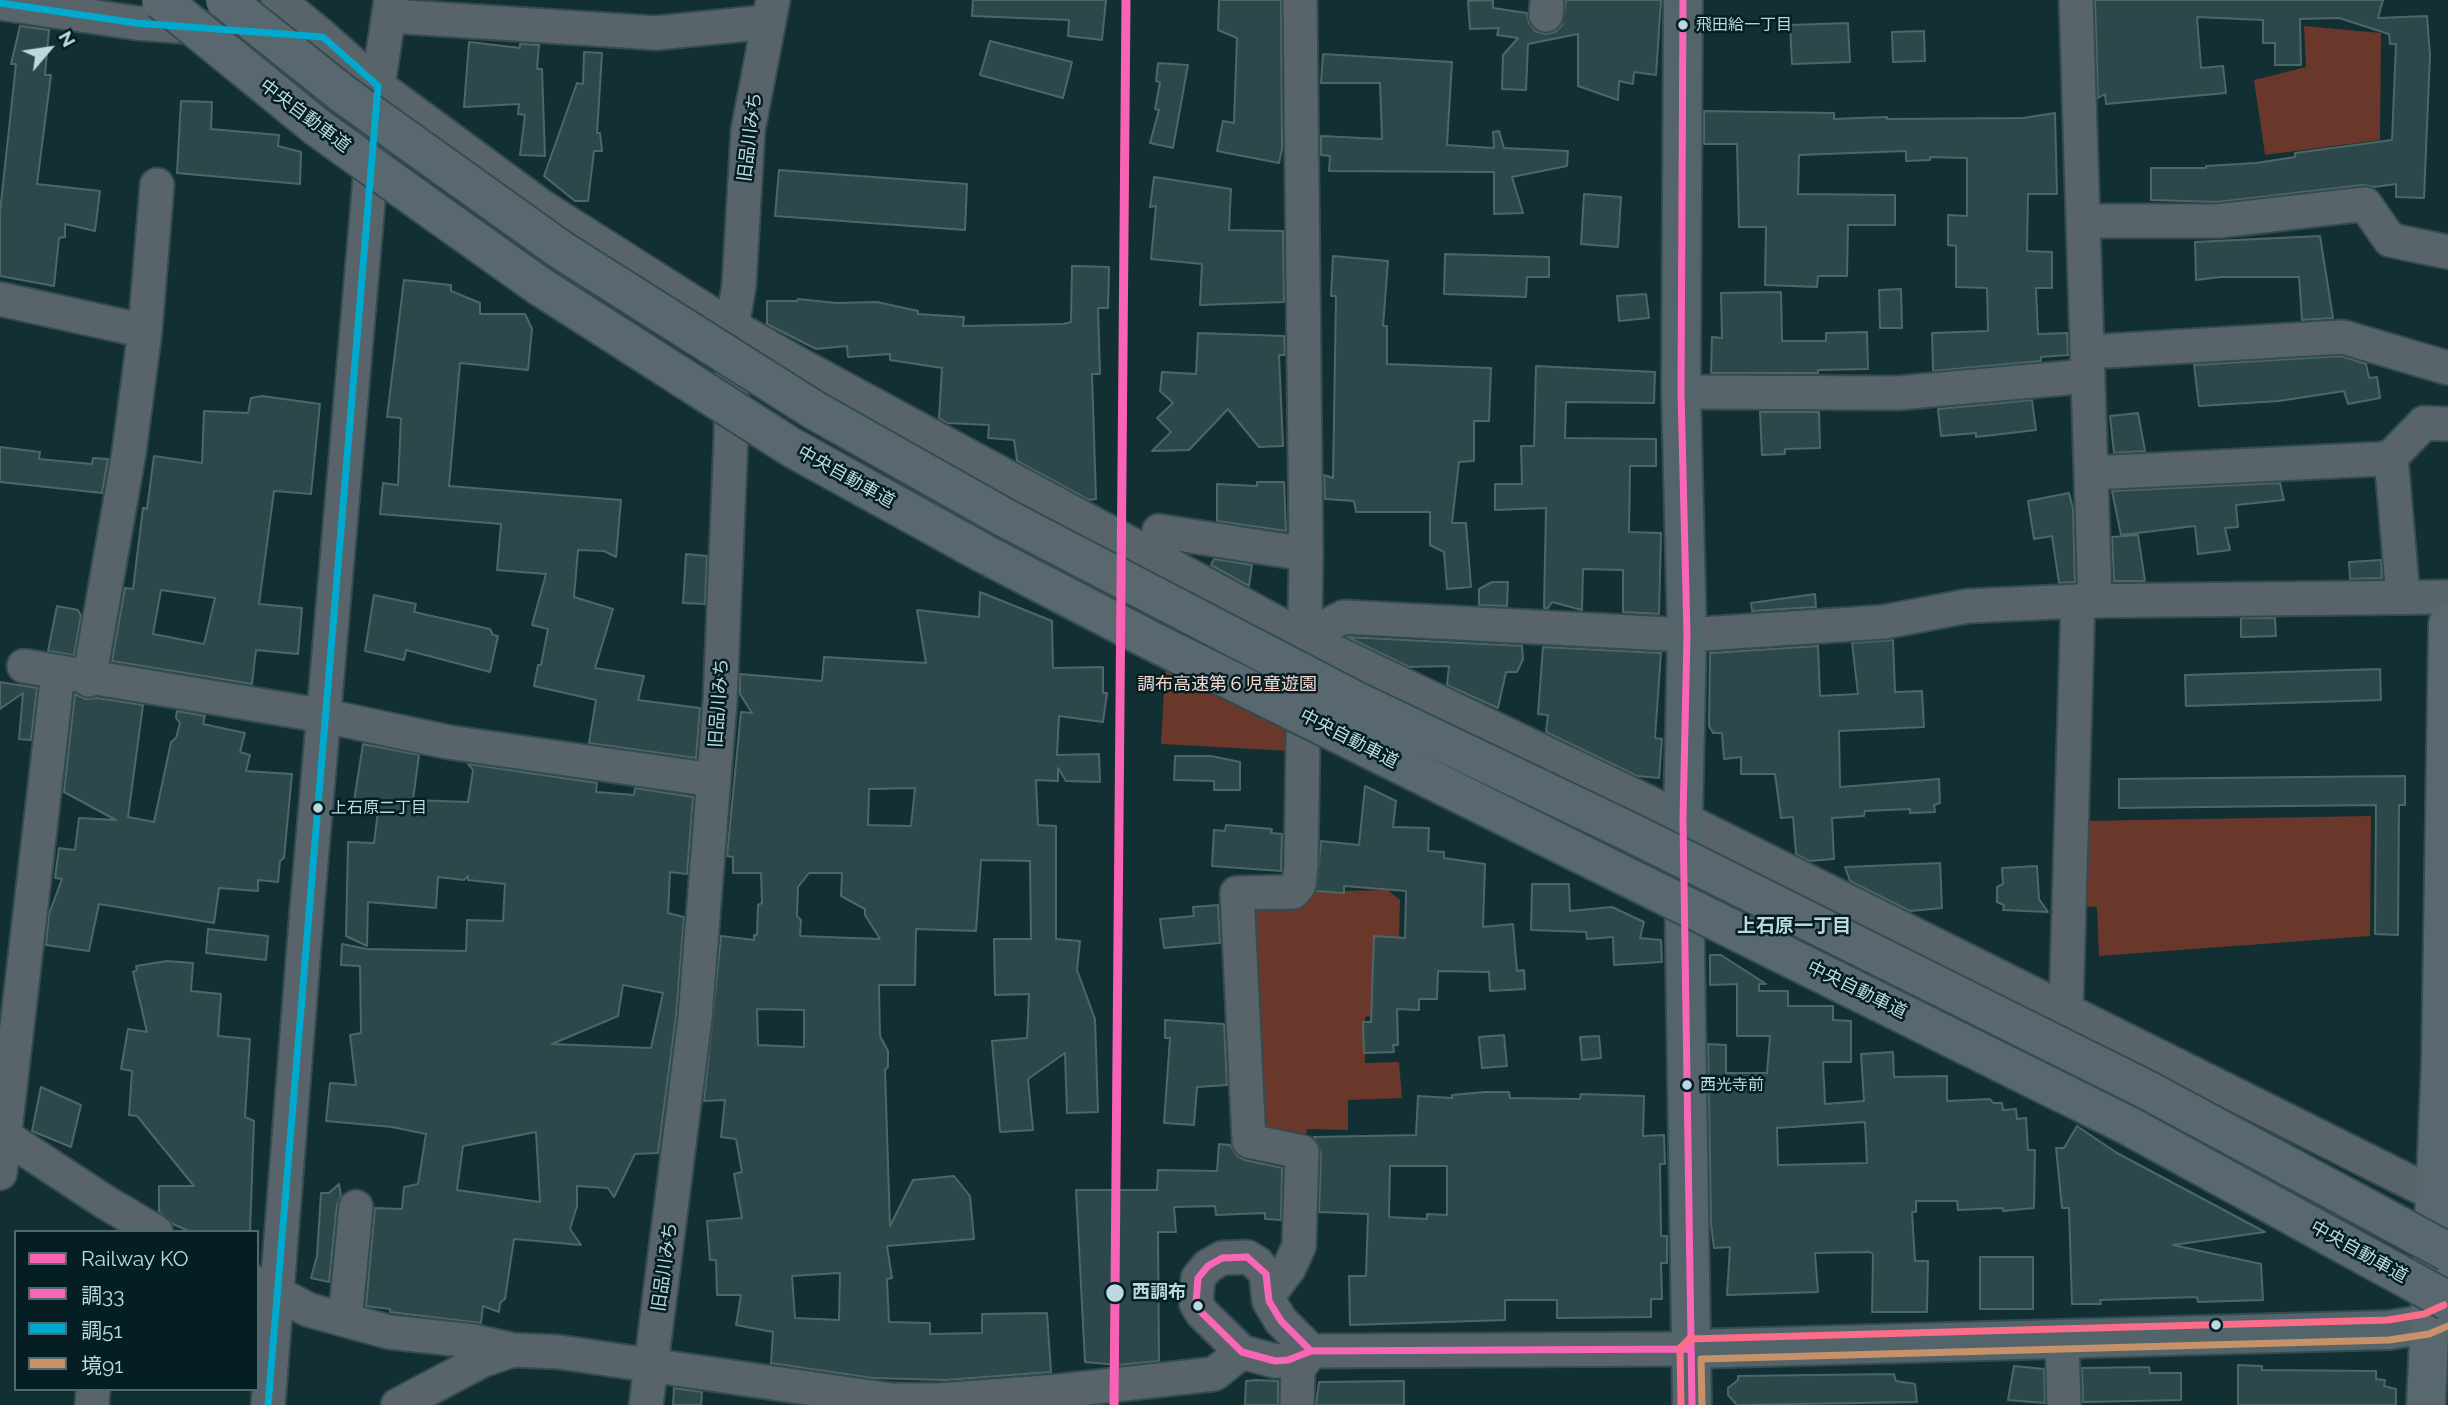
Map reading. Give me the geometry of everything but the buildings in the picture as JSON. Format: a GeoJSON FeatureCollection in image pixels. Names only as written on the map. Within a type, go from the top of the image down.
{"type":"FeatureCollection","features":[{"type":"Feature","properties":{"kind":"highway","name":"中央自動車道"},"geometry":{"type":"LineString","coordinates":[[161,0],[317,127],[538,285],[791,447],[983,553],[1152,641],[2129,1126],[2317,1229],[2443,1314]]}},
{"type":"Feature","properties":{"kind":"highway"},"geometry":{"type":"LineString","coordinates":[[225,0],[343,94],[561,250],[814,410],[1017,524],[1360,703],[1632,833],[2149,1091],[2448,1252]]}},
{"type":"Feature","properties":{"kind":"highway"},"geometry":{"type":"LineString","coordinates":[[2426,1405],[2443,1314],[2441,1046],[2448,624]]}},
{"type":"Feature","properties":{"kind":"highway"},"geometry":{"type":"LineString","coordinates":[[2149,1091],[2334,1172],[2441,1211]]}},
{"type":"Feature","properties":{"kind":"main road"},"geometry":{"type":"LineString","coordinates":[[1683,0],[1681,392],[1686,635],[1683,819],[1692,1405]]}},
{"type":"Feature","properties":{"kind":"main road"},"geometry":{"type":"LineString","coordinates":[[1690,1349],[2389,1330],[2443,1314]]}},
{"type":"Feature","properties":{"kind":"street"},"geometry":{"type":"LineString","coordinates":[[278,0],[378,86],[541,205],[732,327],[1303,637],[1683,819],[2066,1008],[2441,1211]]}},
{"type":"Feature","properties":{"kind":"street"},"geometry":{"type":"LineString","coordinates":[[266,1288],[309,1310],[389,1332],[473,1341],[513,1350],[559,1352],[651,1365],[831,1399],[939,1400],[1060,1391],[1214,1374],[1253,1355],[1299,1247],[1302,1152],[1249,1142],[1237,893],[1293,892],[1299,885],[1304,750],[1303,637],[1306,554],[1300,0]]}},
{"type":"Feature","properties":{"kind":"street"},"geometry":{"type":"LineString","coordinates":[[2066,1008],[2091,473],[2076,0]]}},
{"type":"Feature","properties":{"kind":"street"},"geometry":{"type":"LineString","coordinates":[[0,3],[136,23],[323,37]]}},
{"type":"Feature","properties":{"kind":"street"},"geometry":{"type":"LineString","coordinates":[[268,1405],[266,1288],[325,716],[378,86],[391,8],[656,33],[770,11]]}},
{"type":"Feature","properties":{"kind":"street","name":"旧品川みち"},"geometry":{"type":"LineString","coordinates":[[646,1405],[687,1096],[720,701],[729,491],[732,327],[739,285],[748,130],[770,11]]}},
{"type":"Feature","properties":{"kind":"street"},"geometry":{"type":"LineString","coordinates":[[0,1173],[2,1133],[73,677],[129,452],[145,331],[157,185]]}},
{"type":"Feature","properties":{"kind":"street"},"geometry":{"type":"LineString","coordinates":[[2082,222],[2218,221],[2365,204],[2390,240],[2448,252]]}},
{"type":"Feature","properties":{"kind":"street"},"geometry":{"type":"LineString","coordinates":[[0,299],[145,331]]}},
{"type":"Feature","properties":{"kind":"street"},"geometry":{"type":"LineString","coordinates":[[1681,392],[1898,393],[2087,364],[2343,337],[2448,368]]}},
{"type":"Feature","properties":{"kind":"street"},"geometry":{"type":"LineString","coordinates":[[2091,473],[2391,457],[2424,423],[2448,424]]}},
{"type":"Feature","properties":{"kind":"street"},"geometry":{"type":"LineString","coordinates":[[2391,457],[2403,596]]}},
{"type":"Feature","properties":{"kind":"street"},"geometry":{"type":"LineString","coordinates":[[1159,531],[1306,554]]}},
{"type":"Feature","properties":{"kind":"street"},"geometry":{"type":"LineString","coordinates":[[1303,637],[1344,617],[1686,635],[1884,622],[1968,606],[2087,601],[2448,597]]}},
{"type":"Feature","properties":{"kind":"street"},"geometry":{"type":"LineString","coordinates":[[24,667],[325,716],[448,742],[713,780]]}},
{"type":"Feature","properties":{"kind":"street"},"geometry":{"type":"LineString","coordinates":[[2,1133],[104,1217],[149,1230]]}},
{"type":"Feature","properties":{"kind":"street"},"geometry":{"type":"LineString","coordinates":[[345,1320],[356,1207]]}},
{"type":"Feature","properties":{"kind":"street"},"geometry":{"type":"LineString","coordinates":[[1311,1351],[1275,1307],[1266,1274],[1247,1257],[1222,1258],[1208,1266],[1198,1278],[1196,1303],[1202,1313],[1253,1355],[1288,1360],[1311,1351],[1690,1349]]}},
{"type":"Feature","properties":{"kind":"street"},"geometry":{"type":"LineString","coordinates":[[2062,1339],[2064,1405]]}},
{"type":"Feature","properties":{"kind":"street"},"geometry":{"type":"LineString","coordinates":[[398,1405],[483,1360],[513,1350]]}},
{"type":"Feature","properties":{"kind":"street"},"geometry":{"type":"LineString","coordinates":[[1297,1405],[1298,1369],[1311,1351]]}},
{"type":"Feature","properties":{"kind":"green space"},"geometry":{"type":"Polygon","coordinates":[[[2304,26],[2381,33],[2380,140],[2265,155],[2254,80],[2306,67],[2304,26]]]}},
{"type":"Feature","properties":{"kind":"green space","name":"調布高速第６児童遊園"},"geometry":{"type":"Polygon","coordinates":[[[1170,586],[1288,641],[1290,751],[1161,744],[1170,586]]]}},
{"type":"Feature","properties":{"kind":"green space"},"geometry":{"type":"Polygon","coordinates":[[[2371,816],[2370,936],[2099,956],[2097,907],[2079,906],[2084,821],[2371,816]]]}},
{"type":"Feature","properties":{"kind":"green space"},"geometry":{"type":"Polygon","coordinates":[[[1388,890],[1400,900],[1399,938],[1374,937],[1371,1016],[1365,1017],[1365,1063],[1399,1062],[1402,1098],[1348,1100],[1348,1130],[1307,1129],[1302,1152],[1257,1143],[1249,893],[1388,890]]]}},
{"type":"Feature","properties":{"kind":"rail line","name":"KO"},"geometry":{"type":"LineString","coordinates":[[1114,1405],[1126,0]]}},
{"type":"Feature","properties":{"kind":"transit line","name":"調33"},"geometry":{"type":"LineString","coordinates":[[1683,0],[1681,392],[1687,635],[1683,819],[1692,1405]]}},
{"type":"Feature","properties":{"kind":"transit line","name":"調51"},"geometry":{"type":"LineString","coordinates":[[0,3],[136,23],[323,37],[378,86],[268,1405]]}},
{"type":"Feature","properties":{"kind":"transit line","name":"調33"},"geometry":{"type":"LineString","coordinates":[[1247,1257],[1266,1274],[1269,1301],[1281,1321],[1311,1351],[1288,1360],[1275,1361],[1242,1352],[1202,1313],[1196,1303],[1198,1278],[1208,1266],[1222,1258],[1247,1257]]}},
{"type":"Feature","properties":{"kind":"transit line"},"geometry":{"type":"LineString","coordinates":[[1681,1405],[1680,1348],[1689,1339],[2388,1320],[2424,1314],[2444,1305]]}},
{"type":"Feature","properties":{"kind":"transit line","name":"境91"},"geometry":{"type":"LineString","coordinates":[[1702,1405],[1701,1359],[2389,1340],[2429,1334],[2448,1326]]}},
{"type":"Feature","properties":{"kind":"transit line","name":"調33"},"geometry":{"type":"LineString","coordinates":[[1311,1351],[1690,1349]]}},
{"type":"Feature","properties":{"kind":"place","name":"飛田給一丁目"},"geometry":{"type":"Point","coordinates":[1683,25]}},
{"type":"Feature","properties":{"kind":"place","name":"上石原二丁目"},"geometry":{"type":"Point","coordinates":[318,808]}},
{"type":"Feature","properties":{"kind":"place","name":"西光寺前"},"geometry":{"type":"Point","coordinates":[1687,1085]}},
{"type":"Feature","properties":{"kind":"place","name":"西調布"},"geometry":{"type":"Point","coordinates":[1115,1293]}},
{"type":"Feature","properties":{"kind":"district","name":"上石原一丁目"},"geometry":{"type":"Point","coordinates":[1794,926]}}]}
